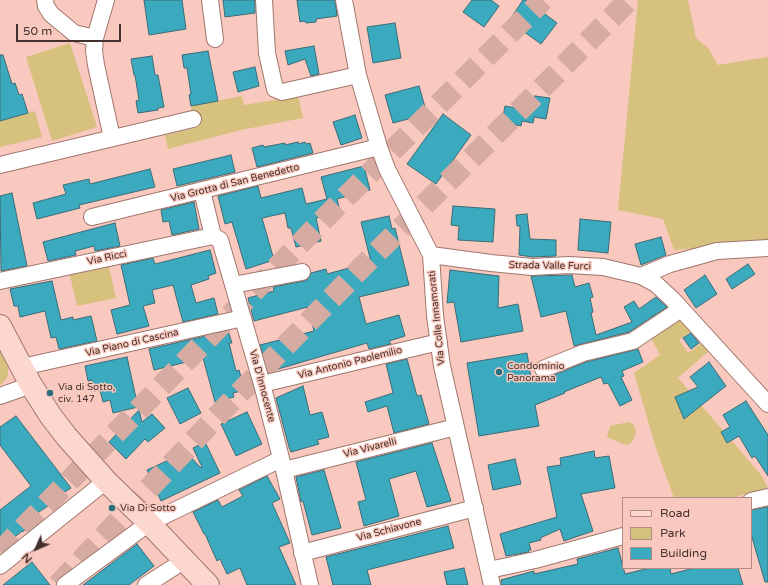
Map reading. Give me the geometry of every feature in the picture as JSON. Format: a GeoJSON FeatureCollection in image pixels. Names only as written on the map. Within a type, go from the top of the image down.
{"type":"FeatureCollection","features":[{"type":"Feature","properties":{"kind":"street"},"geometry":{"type":"LineString","coordinates":[[44,0],[51,14],[74,34],[95,38]]}},
{"type":"Feature","properties":{"kind":"street"},"geometry":{"type":"LineString","coordinates":[[106,0],[95,38],[94,51],[112,138]]}},
{"type":"Feature","properties":{"kind":"street"},"geometry":{"type":"LineString","coordinates":[[210,0],[215,39]]}},
{"type":"Feature","properties":{"kind":"street"},"geometry":{"type":"LineString","coordinates":[[264,0],[267,53],[275,88],[282,92],[358,75]]}},
{"type":"Feature","properties":{"kind":"street","name":"Via Colle Innamorati"},"geometry":{"type":"LineString","coordinates":[[344,0],[358,75],[378,148],[387,169],[431,255],[435,316],[442,366],[491,578],[535,560],[622,536]]}},
{"type":"Feature","properties":{"kind":"street"},"geometry":{"type":"LineString","coordinates":[[0,165],[193,119]]}},
{"type":"Feature","properties":{"kind":"street","name":"Via Grotta di San Benedetto"},"geometry":{"type":"LineString","coordinates":[[92,217],[378,148]]}},
{"type":"Feature","properties":{"kind":"street","name":"Via D'Innocente"},"geometry":{"type":"LineString","coordinates":[[202,191],[213,236],[220,240],[262,384],[283,465],[310,585]]}},
{"type":"Feature","properties":{"kind":"street","name":"Via Ricci"},"geometry":{"type":"LineString","coordinates":[[0,281],[213,236]]}},
{"type":"Feature","properties":{"kind":"street"},"geometry":{"type":"LineString","coordinates":[[641,276],[670,264],[717,251],[768,248]]}},
{"type":"Feature","properties":{"kind":"street","name":"Strada Valle Furci"},"geometry":{"type":"LineString","coordinates":[[431,255],[490,264],[532,266],[569,264],[604,267],[641,276],[656,284],[681,309],[768,404]]}},
{"type":"Feature","properties":{"kind":"street"},"geometry":{"type":"LineString","coordinates":[[233,286],[302,272]]}},
{"type":"Feature","properties":{"kind":"street"},"geometry":{"type":"LineString","coordinates":[[543,369],[583,353],[634,341],[681,309]]}},
{"type":"Feature","properties":{"kind":"street","name":"Via Piano di Cascina"},"geometry":{"type":"LineString","coordinates":[[26,376],[243,318]]}},
{"type":"Feature","properties":{"kind":"street"},"geometry":{"type":"LineString","coordinates":[[0,326],[26,376],[50,415],[66,436],[106,480],[208,585]]}},
{"type":"Feature","properties":{"kind":"street","name":"Via Antonio Paolemilio"},"geometry":{"type":"LineString","coordinates":[[262,384],[438,342]]}},
{"type":"Feature","properties":{"kind":"street"},"geometry":{"type":"LineString","coordinates":[[0,396],[26,376]]}},
{"type":"Feature","properties":{"kind":"street","name":"Via Vivarelli"},"geometry":{"type":"LineString","coordinates":[[65,585],[149,523],[283,465],[456,426]]}},
{"type":"Feature","properties":{"kind":"street"},"geometry":{"type":"LineString","coordinates":[[0,566],[106,480]]}},
{"type":"Feature","properties":{"kind":"street"},"geometry":{"type":"LineString","coordinates":[[752,501],[768,496]]}},
{"type":"Feature","properties":{"kind":"street","name":"Via Schiavone"},"geometry":{"type":"LineString","coordinates":[[302,553],[475,508]]}},
{"type":"Feature","properties":{"kind":"street"},"geometry":{"type":"LineString","coordinates":[[146,585],[185,560]]}},
{"type":"Feature","properties":{"kind":"green space"},"geometry":{"type":"Polygon","coordinates":[[[638,0],[688,0],[696,38],[709,49],[718,65],[768,57],[768,243],[674,250],[663,219],[618,210],[638,0]]]}},
{"type":"Feature","properties":{"kind":"green space"},"geometry":{"type":"Polygon","coordinates":[[[70,43],[97,127],[52,141],[26,57],[70,43]]]}},
{"type":"Feature","properties":{"kind":"green space"},"geometry":{"type":"Polygon","coordinates":[[[242,96],[244,105],[298,96],[303,118],[241,130],[168,149],[165,135],[195,128],[191,106],[242,96]]]}},
{"type":"Feature","properties":{"kind":"green space"},"geometry":{"type":"Polygon","coordinates":[[[35,111],[42,137],[0,147],[0,121],[35,111]]]}},
{"type":"Feature","properties":{"kind":"green space"},"geometry":{"type":"Polygon","coordinates":[[[108,262],[116,298],[77,306],[69,271],[108,262]]]}},
{"type":"Feature","properties":{"kind":"green space"},"geometry":{"type":"Polygon","coordinates":[[[679,314],[693,330],[679,340],[688,353],[703,342],[710,350],[678,378],[761,475],[768,488],[736,497],[674,497],[656,448],[634,373],[660,355],[649,334],[679,314]]]}},
{"type":"Feature","properties":{"kind":"green space"},"geometry":{"type":"Polygon","coordinates":[[[0,346],[8,365],[8,374],[6,380],[0,385],[0,346]]]}},
{"type":"Feature","properties":{"kind":"green space"},"geometry":{"type":"Polygon","coordinates":[[[629,422],[634,425],[636,431],[634,439],[631,443],[628,445],[623,444],[607,437],[610,426],[629,422]]]}},
{"type":"Feature","properties":{"kind":"building"},"geometry":{"type":"Polygon","coordinates":[[[144,0],[182,0],[186,29],[149,35],[144,0]]]}},
{"type":"Feature","properties":{"kind":"building"},"geometry":{"type":"Polygon","coordinates":[[[223,0],[255,0],[255,13],[225,17],[223,0]]]}},
{"type":"Feature","properties":{"kind":"building"},"geometry":{"type":"Polygon","coordinates":[[[297,0],[335,0],[337,16],[316,19],[316,22],[300,22],[297,0]]]}},
{"type":"Feature","properties":{"kind":"building"},"geometry":{"type":"Polygon","coordinates":[[[472,0],[491,0],[499,6],[484,27],[463,12],[472,0]]]}},
{"type":"Feature","properties":{"kind":"building"},"geometry":{"type":"Polygon","coordinates":[[[523,0],[526,0],[557,23],[541,44],[509,21],[523,0]]]}},
{"type":"Feature","properties":{"kind":"building"},"geometry":{"type":"Polygon","coordinates":[[[395,23],[401,58],[373,63],[367,27],[395,23]]]}},
{"type":"Feature","properties":{"kind":"building"},"geometry":{"type":"Polygon","coordinates":[[[314,46],[319,74],[311,76],[305,59],[288,65],[285,51],[314,46]]]}},
{"type":"Feature","properties":{"kind":"building"},"geometry":{"type":"Polygon","coordinates":[[[208,51],[218,101],[191,106],[189,95],[191,94],[187,68],[184,68],[182,55],[208,51]]]}},
{"type":"Feature","properties":{"kind":"building"},"geometry":{"type":"Polygon","coordinates":[[[0,55],[3,55],[12,84],[15,83],[19,95],[22,94],[28,113],[0,121],[0,55]]]}},
{"type":"Feature","properties":{"kind":"building"},"geometry":{"type":"Polygon","coordinates":[[[152,56],[155,75],[158,75],[164,107],[158,108],[158,110],[138,113],[136,101],[139,100],[131,59],[152,56]]]}},
{"type":"Feature","properties":{"kind":"building"},"geometry":{"type":"Polygon","coordinates":[[[255,67],[259,86],[238,92],[233,72],[255,67]]]}},
{"type":"Feature","properties":{"kind":"building"},"geometry":{"type":"Polygon","coordinates":[[[419,86],[427,114],[393,123],[385,95],[419,86]]]}},
{"type":"Feature","properties":{"kind":"building"},"geometry":{"type":"Polygon","coordinates":[[[535,96],[550,98],[546,119],[534,117],[533,123],[522,121],[521,126],[502,122],[505,106],[522,109],[523,105],[533,106],[535,96]]]}},
{"type":"Feature","properties":{"kind":"building"},"geometry":{"type":"Polygon","coordinates":[[[443,114],[471,135],[436,184],[407,164],[443,114]]]}},
{"type":"Feature","properties":{"kind":"building"},"geometry":{"type":"Polygon","coordinates":[[[355,115],[362,138],[341,145],[333,122],[355,115]]]}},
{"type":"Feature","properties":{"kind":"building"},"geometry":{"type":"Polygon","coordinates":[[[298,142],[298,144],[305,142],[306,144],[310,143],[313,153],[257,167],[252,148],[263,145],[264,147],[298,142]]]}},
{"type":"Feature","properties":{"kind":"building"},"geometry":{"type":"Polygon","coordinates":[[[231,155],[235,172],[177,186],[173,169],[231,155]]]}},
{"type":"Feature","properties":{"kind":"building"},"geometry":{"type":"Polygon","coordinates":[[[364,166],[370,190],[337,199],[340,211],[316,218],[321,241],[296,247],[291,228],[288,228],[285,213],[262,218],[274,260],[246,269],[232,222],[225,224],[218,196],[258,186],[261,198],[302,188],[306,204],[327,199],[321,177],[364,166]]]}},
{"type":"Feature","properties":{"kind":"building"},"geometry":{"type":"Polygon","coordinates":[[[150,169],[155,187],[79,205],[80,208],[37,219],[33,203],[66,194],[63,185],[89,179],[90,184],[150,169]]]}},
{"type":"Feature","properties":{"kind":"building"},"geometry":{"type":"Polygon","coordinates":[[[12,193],[27,266],[1,271],[0,196],[12,193]]]}},
{"type":"Feature","properties":{"kind":"building"},"geometry":{"type":"Polygon","coordinates":[[[194,202],[199,229],[172,235],[169,221],[163,222],[161,210],[194,202]]]}},
{"type":"Feature","properties":{"kind":"building"},"geometry":{"type":"Polygon","coordinates":[[[453,206],[495,209],[493,242],[458,240],[459,226],[451,225],[453,206]]]}},
{"type":"Feature","properties":{"kind":"building"},"geometry":{"type":"Polygon","coordinates":[[[527,214],[530,239],[556,240],[556,256],[532,257],[519,255],[520,226],[517,226],[516,215],[527,214]]]}},
{"type":"Feature","properties":{"kind":"building"},"geometry":{"type":"Polygon","coordinates":[[[389,216],[392,229],[395,228],[409,285],[359,297],[366,324],[399,315],[405,336],[389,341],[391,344],[369,349],[367,343],[268,372],[260,345],[314,331],[308,307],[254,321],[248,298],[274,291],[273,287],[304,281],[308,279],[311,273],[326,269],[327,274],[371,262],[361,222],[389,216]]]}},
{"type":"Feature","properties":{"kind":"building"},"geometry":{"type":"Polygon","coordinates":[[[580,219],[611,222],[608,253],[578,250],[580,219]]]}},
{"type":"Feature","properties":{"kind":"building"},"geometry":{"type":"Polygon","coordinates":[[[115,223],[120,246],[95,251],[94,246],[75,251],[76,255],[48,261],[43,242],[115,223]]]}},
{"type":"Feature","properties":{"kind":"building"},"geometry":{"type":"Polygon","coordinates":[[[661,237],[666,255],[641,265],[635,244],[661,237]]]}},
{"type":"Feature","properties":{"kind":"building"},"geometry":{"type":"Polygon","coordinates":[[[210,250],[216,273],[208,276],[209,279],[191,285],[196,303],[214,298],[218,314],[183,322],[173,285],[152,290],[155,303],[143,306],[149,326],[117,334],[111,310],[130,305],[121,265],[153,258],[155,264],[210,250]]]}},
{"type":"Feature","properties":{"kind":"building"},"geometry":{"type":"Polygon","coordinates":[[[748,264],[755,274],[732,289],[726,279],[748,264]]]}},
{"type":"Feature","properties":{"kind":"building"},"geometry":{"type":"Polygon","coordinates":[[[450,270],[499,276],[498,308],[518,304],[523,331],[461,342],[454,302],[447,303],[450,270]]]}},
{"type":"Feature","properties":{"kind":"building"},"geometry":{"type":"Polygon","coordinates":[[[572,275],[575,287],[589,283],[593,297],[590,298],[593,312],[591,313],[596,335],[632,322],[624,307],[634,301],[639,309],[656,297],[667,307],[629,332],[574,346],[566,311],[541,317],[531,276],[572,275]]]}},
{"type":"Feature","properties":{"kind":"building"},"geometry":{"type":"Polygon","coordinates":[[[705,275],[717,294],[696,308],[684,290],[705,275]]]}},
{"type":"Feature","properties":{"kind":"building"},"geometry":{"type":"Polygon","coordinates":[[[52,281],[61,320],[73,317],[73,320],[91,316],[97,341],[59,349],[56,337],[51,338],[45,311],[20,317],[18,306],[14,306],[10,289],[52,281]]]}},
{"type":"Feature","properties":{"kind":"building"},"geometry":{"type":"Polygon","coordinates":[[[228,331],[232,343],[229,343],[236,371],[239,370],[245,390],[233,393],[234,397],[215,402],[203,358],[154,370],[149,349],[228,331]]]}},
{"type":"Feature","properties":{"kind":"building"},"geometry":{"type":"Polygon","coordinates":[[[691,333],[699,343],[691,349],[683,338],[691,333]]]}},
{"type":"Feature","properties":{"kind":"building"},"geometry":{"type":"Polygon","coordinates":[[[638,349],[643,362],[622,371],[624,376],[621,377],[632,400],[620,406],[608,383],[604,384],[601,377],[535,405],[539,426],[479,436],[467,363],[527,353],[531,378],[537,376],[547,378],[586,362],[638,349]]]}},
{"type":"Feature","properties":{"kind":"building"},"geometry":{"type":"Polygon","coordinates":[[[127,357],[138,407],[113,413],[110,400],[103,402],[100,390],[94,391],[92,380],[88,381],[85,366],[127,357]]]}},
{"type":"Feature","properties":{"kind":"building"},"geometry":{"type":"Polygon","coordinates":[[[407,359],[417,396],[421,395],[429,424],[394,433],[387,406],[368,412],[365,402],[393,393],[386,364],[407,359]]]}},
{"type":"Feature","properties":{"kind":"building"},"geometry":{"type":"Polygon","coordinates":[[[709,362],[726,386],[684,419],[675,397],[698,387],[690,377],[709,362]]]}},
{"type":"Feature","properties":{"kind":"building"},"geometry":{"type":"Polygon","coordinates":[[[303,386],[310,415],[322,412],[329,437],[317,440],[319,444],[291,452],[276,398],[303,386]]]}},
{"type":"Feature","properties":{"kind":"building"},"geometry":{"type":"Polygon","coordinates":[[[188,388],[201,413],[180,424],[167,398],[188,388]]]}},
{"type":"Feature","properties":{"kind":"building"},"geometry":{"type":"Polygon","coordinates":[[[746,401],[768,435],[768,476],[755,456],[752,458],[739,436],[727,443],[721,432],[730,427],[723,415],[746,401]]]}},
{"type":"Feature","properties":{"kind":"building"},"geometry":{"type":"Polygon","coordinates":[[[139,410],[142,422],[152,414],[165,428],[148,442],[145,439],[126,459],[109,442],[139,410]]]}},
{"type":"Feature","properties":{"kind":"building"},"geometry":{"type":"Polygon","coordinates":[[[247,412],[262,444],[236,456],[221,424],[247,412]]]}},
{"type":"Feature","properties":{"kind":"building"},"geometry":{"type":"Polygon","coordinates":[[[16,416],[71,488],[60,495],[61,497],[36,514],[40,519],[0,549],[0,510],[31,486],[0,445],[0,427],[16,416]]]}},
{"type":"Feature","properties":{"kind":"building"},"geometry":{"type":"Polygon","coordinates":[[[205,442],[220,473],[161,501],[147,470],[186,452],[201,468],[202,467],[193,448],[205,442]]]}},
{"type":"Feature","properties":{"kind":"building"},"geometry":{"type":"Polygon","coordinates":[[[432,443],[451,501],[427,507],[416,471],[389,479],[399,516],[364,526],[358,502],[366,500],[356,462],[432,443]]]}},
{"type":"Feature","properties":{"kind":"building"},"geometry":{"type":"Polygon","coordinates":[[[594,451],[595,458],[609,456],[615,488],[581,494],[593,531],[564,541],[560,529],[540,538],[541,540],[529,543],[531,550],[528,550],[529,552],[506,556],[500,534],[557,517],[547,467],[561,465],[560,458],[594,451]]]}},
{"type":"Feature","properties":{"kind":"building"},"geometry":{"type":"Polygon","coordinates":[[[515,459],[521,484],[493,490],[488,465],[515,459]]]}},
{"type":"Feature","properties":{"kind":"building"},"geometry":{"type":"Polygon","coordinates":[[[324,470],[341,528],[312,535],[303,501],[301,502],[296,477],[324,470]]]}},
{"type":"Feature","properties":{"kind":"building"},"geometry":{"type":"Polygon","coordinates":[[[267,476],[280,499],[272,503],[290,543],[279,547],[296,585],[247,585],[240,568],[227,574],[220,559],[217,561],[193,512],[218,500],[222,507],[243,496],[239,490],[267,476]]]}},
{"type":"Feature","properties":{"kind":"building"},"geometry":{"type":"Polygon","coordinates":[[[768,507],[768,582],[765,582],[752,537],[752,510],[768,507]]]}},
{"type":"Feature","properties":{"kind":"building"},"geometry":{"type":"Polygon","coordinates":[[[448,526],[454,548],[367,570],[371,585],[333,585],[326,557],[448,526]]]}},
{"type":"Feature","properties":{"kind":"building"},"geometry":{"type":"Polygon","coordinates":[[[137,544],[154,566],[129,585],[83,585],[137,544]]]}},
{"type":"Feature","properties":{"kind":"building"},"geometry":{"type":"Polygon","coordinates":[[[618,548],[622,569],[624,569],[625,574],[646,569],[670,569],[671,574],[690,569],[738,569],[743,585],[501,585],[501,580],[534,571],[534,574],[578,564],[577,559],[618,548]]]}},
{"type":"Feature","properties":{"kind":"building"},"geometry":{"type":"Polygon","coordinates":[[[32,562],[50,585],[3,585],[32,562]]]}},
{"type":"Feature","properties":{"kind":"building"},"geometry":{"type":"Polygon","coordinates":[[[464,568],[468,585],[447,585],[444,572],[464,568]]]}},
{"type":"Feature","properties":{"kind":"tunnel"},"geometry":{"type":"LineString","coordinates":[[0,552],[327,216],[543,0]]}},
{"type":"Feature","properties":{"kind":"tunnel"},"geometry":{"type":"LineString","coordinates":[[58,585],[220,413],[362,267],[629,0]]}},
{"type":"Feature","properties":{"kind":"place","name":"Condominio Panorama"},"geometry":{"type":"Point","coordinates":[499,372]}},
{"type":"Feature","properties":{"kind":"place","name":"Via di Sotto, civ. 147"},"geometry":{"type":"Point","coordinates":[50,393]}},
{"type":"Feature","properties":{"kind":"place","name":"Via Di Sotto"},"geometry":{"type":"Point","coordinates":[112,508]}}]}
